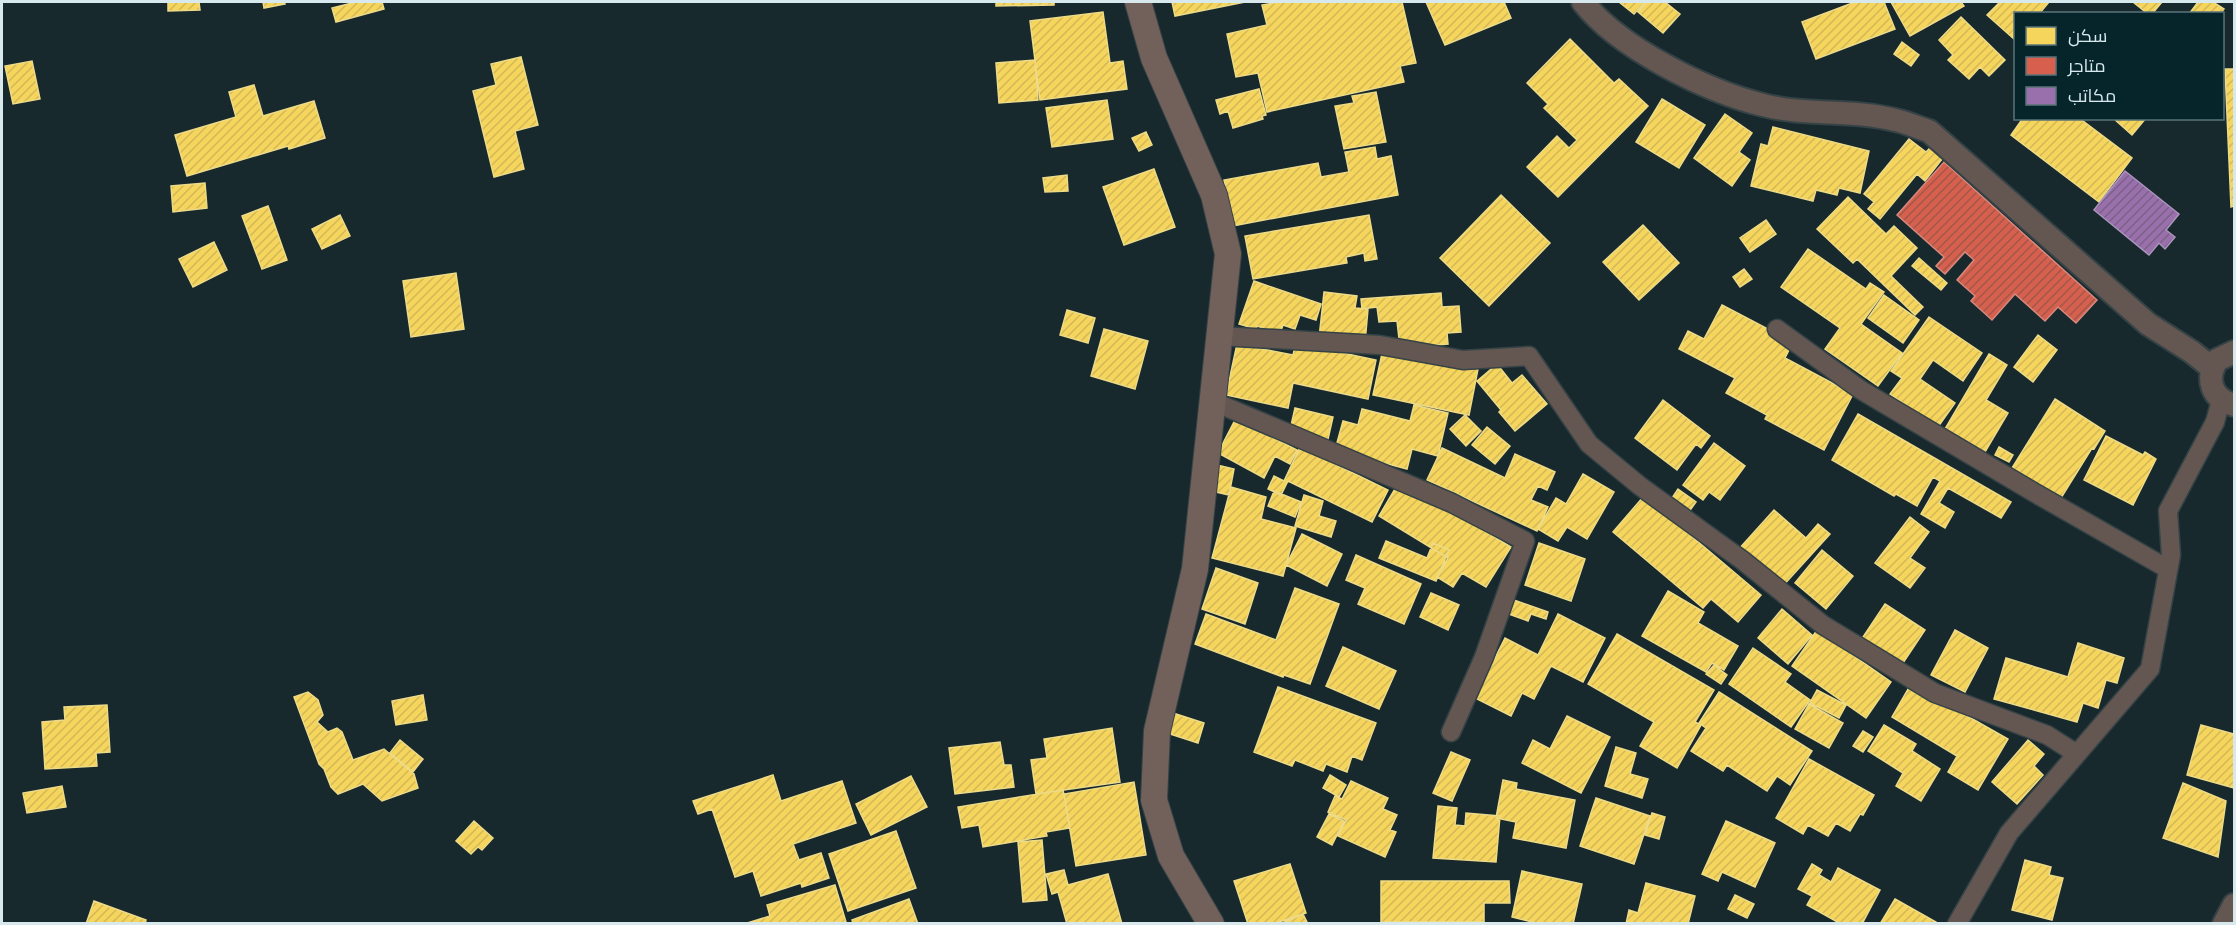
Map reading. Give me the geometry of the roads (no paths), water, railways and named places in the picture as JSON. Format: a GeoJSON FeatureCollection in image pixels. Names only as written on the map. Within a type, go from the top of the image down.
{"type":"FeatureCollection","features":[{"type":"Feature","properties":{"kind":"main road"},"geometry":{"type":"LineString","coordinates":[[1137,2],[1154,58],[1214,195],[1228,254],[1195,569],[1157,731],[1154,800],[1171,856],[1211,924]]}},
{"type":"Feature","properties":{"kind":"street"},"geometry":{"type":"LineString","coordinates":[[1583,2],[1593,14],[1646,55],[1704,86],[1764,106],[1894,119],[1929,131],[2148,324],[2192,352],[2212,368]]}},
{"type":"Feature","properties":{"kind":"street"},"geometry":{"type":"LineString","coordinates":[[1777,329],[1861,390],[2168,569]]}},
{"type":"Feature","properties":{"kind":"street"},"geometry":{"type":"LineString","coordinates":[[1219,336],[1380,345],[1463,360],[1529,356],[1588,444],[1640,486],[1742,560],[1823,625],[1935,693],[2047,735],[2077,754]]}},
{"type":"Feature","properties":{"kind":"street"},"geometry":{"type":"LineString","coordinates":[[1957,924],[2009,833],[2150,669],[2170,555],[2168,511],[2228,402],[2211,385],[2212,368],[2222,357],[2235,352]]}},
{"type":"Feature","properties":{"kind":"street"},"geometry":{"type":"LineString","coordinates":[[1212,401],[1452,503],[1525,541],[1484,657],[1451,732]]}},
{"type":"Feature","properties":{"kind":"street"},"geometry":{"type":"LineString","coordinates":[[2224,924],[2235,905]]}}]}
